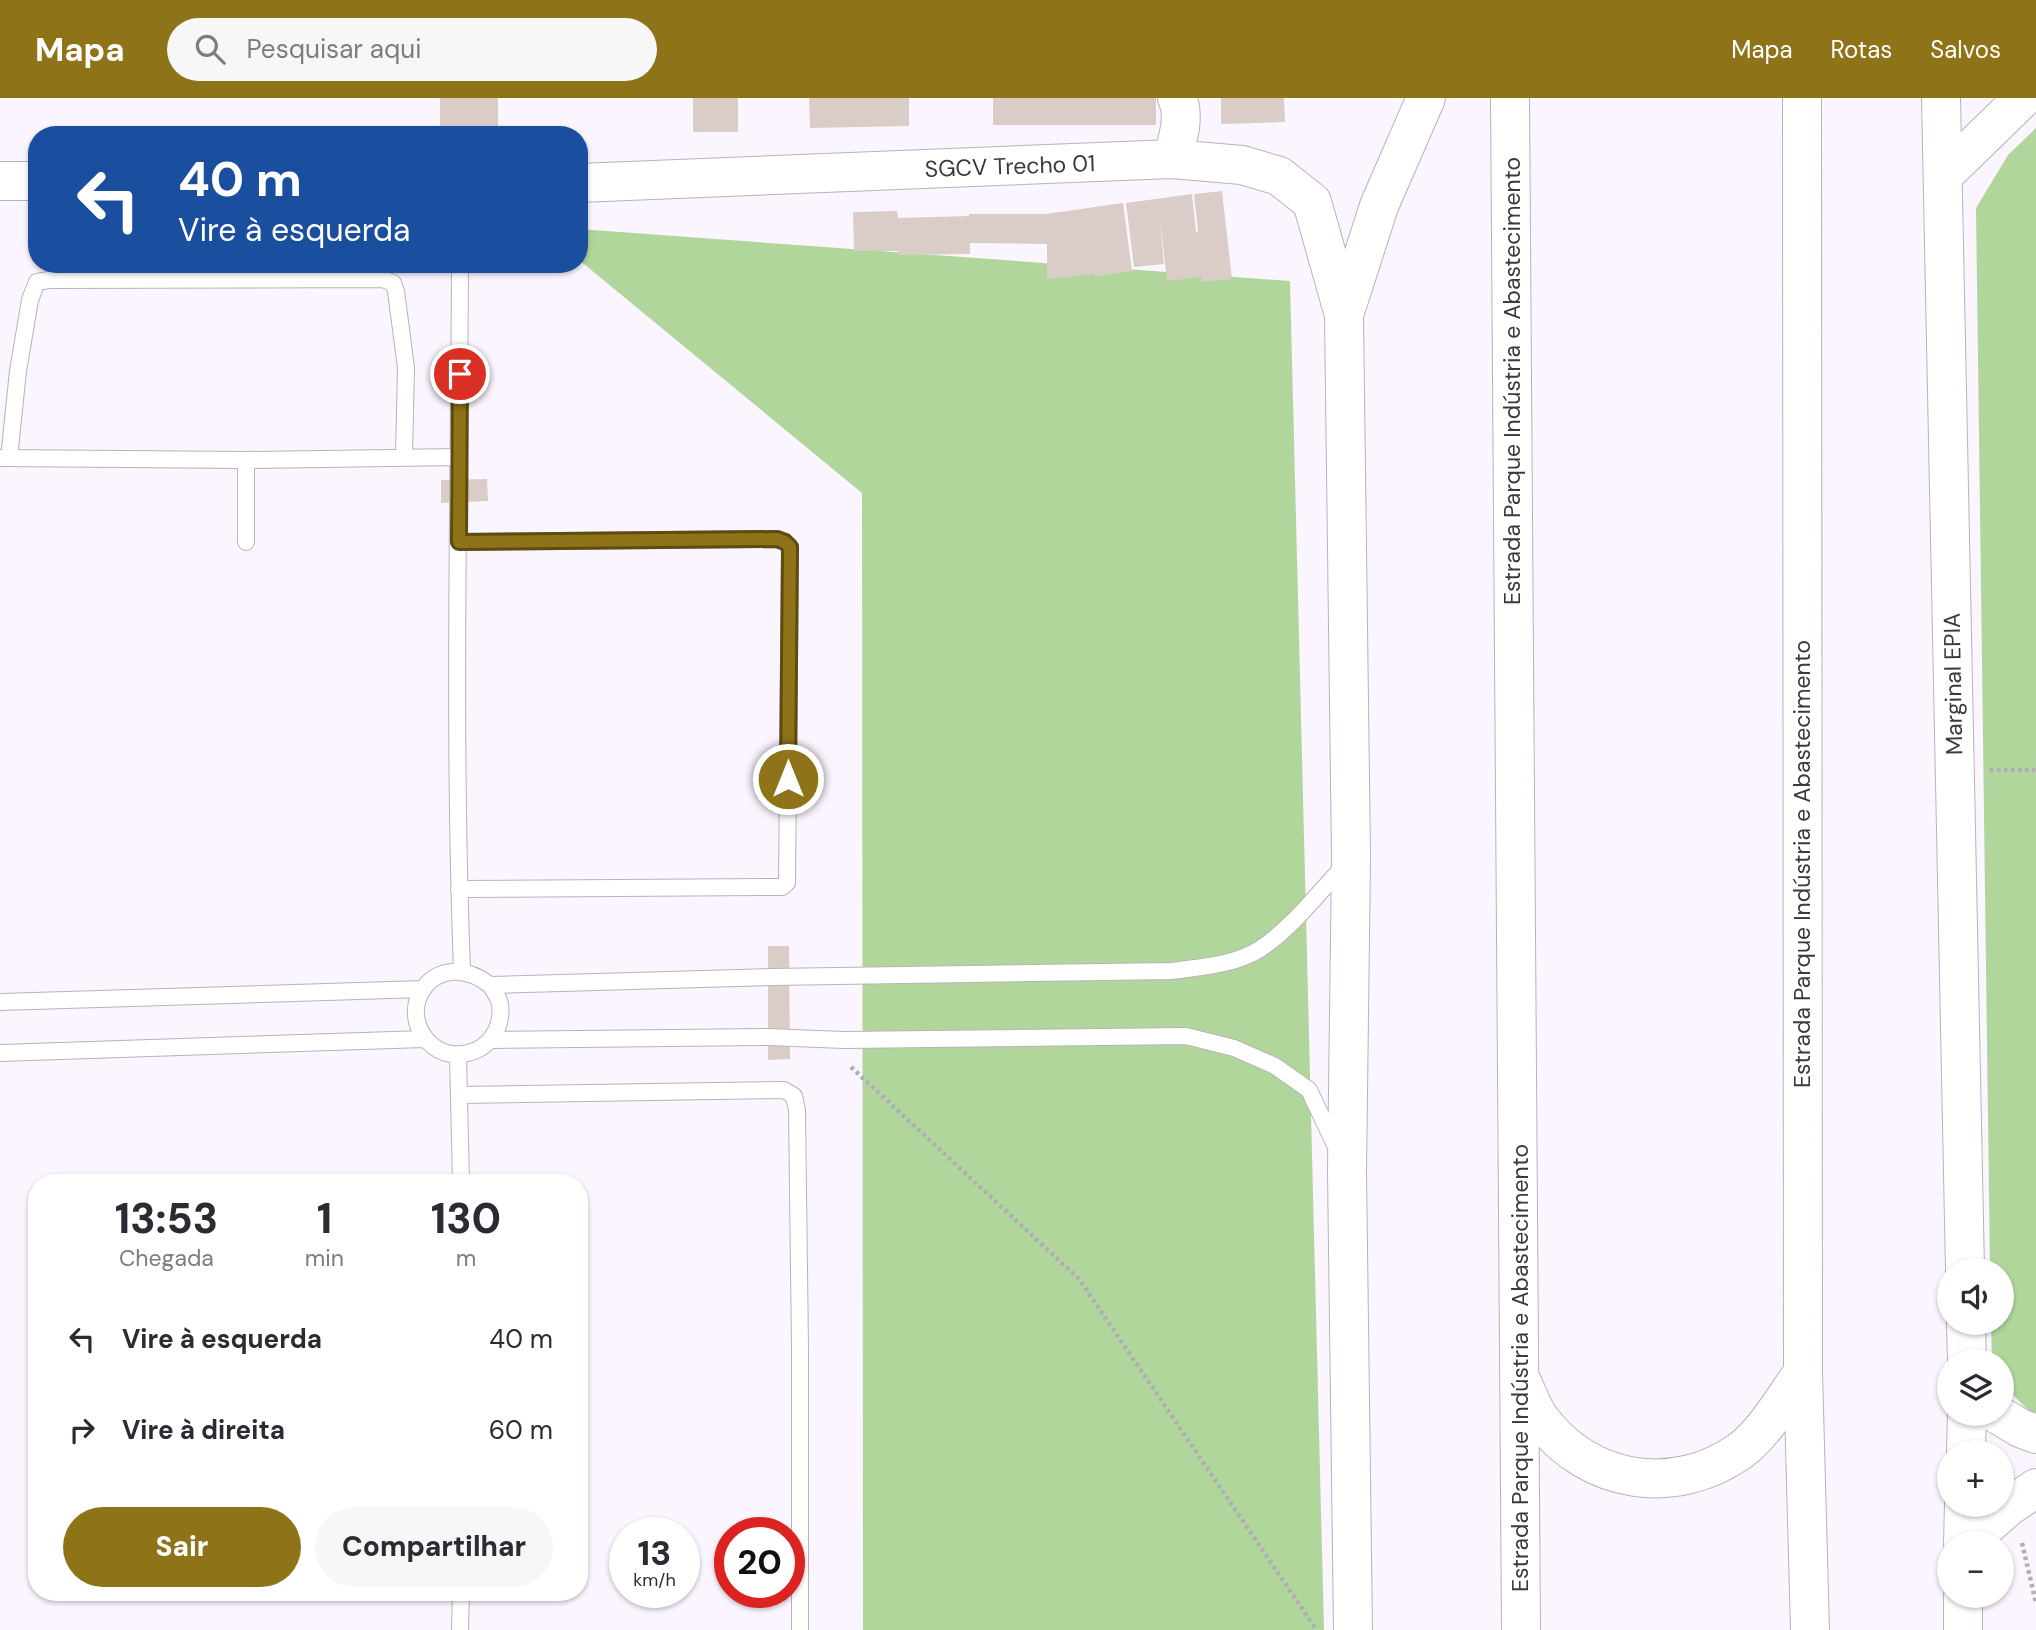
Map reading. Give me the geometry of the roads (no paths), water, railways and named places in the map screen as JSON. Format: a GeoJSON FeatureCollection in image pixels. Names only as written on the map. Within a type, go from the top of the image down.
{"type":"FeatureCollection","features":[{"type":"Feature","properties":{"kind":"main road"},"geometry":{"type":"LineString","coordinates":[[1172,159],[1179,137],[1180,103],[1177,98]]}},
{"type":"Feature","properties":{"kind":"main road"},"geometry":{"type":"LineString","coordinates":[[1353,1630],[1347,1171],[1351,858],[1344,316],[1379,205],[1426,98]]}},
{"type":"Feature","properties":{"kind":"main road","name":"Estrada Parque Indústria e Abastecimento"},"geometry":{"type":"LineString","coordinates":[[1510,98],[1521,1630]]}},
{"type":"Feature","properties":{"kind":"main road","name":"Estrada Parque Indústria e Abastecimento"},"geometry":{"type":"LineString","coordinates":[[1802,98],[1803,1372],[1810,1630]]}},
{"type":"Feature","properties":{"kind":"main road","name":"Marginal EPIA"},"geometry":{"type":"LineString","coordinates":[[1941,98],[1965,1258]]}},
{"type":"Feature","properties":{"kind":"main road"},"geometry":{"type":"LineString","coordinates":[[1944,175],[2023,98]]}},
{"type":"Feature","properties":{"kind":"main road","name":"SGCV Trecho 01"},"geometry":{"type":"LineString","coordinates":[[588,183],[1172,159],[1242,164],[1279,176],[1312,202],[1344,316]]}},
{"type":"Feature","properties":{"kind":"main road"},"geometry":{"type":"LineString","coordinates":[[0,181],[28,181]]}},
{"type":"Feature","properties":{"kind":"main road"},"geometry":{"type":"LineString","coordinates":[[1521,1378],[1540,1419],[1572,1452],[1612,1473],[1657,1480],[1702,1472],[1742,1450],[1773,1416],[1803,1372]]}},
{"type":"Feature","properties":{"kind":"main road"},"geometry":{"type":"LineString","coordinates":[[2014,1424],[2036,1434]]}},
{"type":"Feature","properties":{"kind":"main road"},"geometry":{"type":"LineString","coordinates":[[1980,1531],[2036,1488]]}},
{"type":"Feature","properties":{"kind":"main road"},"geometry":{"type":"LineString","coordinates":[[1963,1608],[1963,1630]]}},
{"type":"Feature","properties":{"kind":"lane"},"geometry":{"type":"LineString","coordinates":[[460,273],[457,630],[462,970]]}},
{"type":"Feature","properties":{"kind":"lane"},"geometry":{"type":"LineString","coordinates":[[404,456],[405,368],[393,283],[383,279],[37,282],[30,300],[5,458],[246,460],[459,457]]}},
{"type":"Feature","properties":{"kind":"lane"},"geometry":{"type":"LineString","coordinates":[[246,460],[246,542]]}},
{"type":"Feature","properties":{"kind":"lane"},"geometry":{"type":"LineString","coordinates":[[459,542],[777,539],[790,547],[787,883],[782,887],[459,889]]}},
{"type":"Feature","properties":{"kind":"lane"},"geometry":{"type":"LineString","coordinates":[[491,985],[785,976],[1172,971],[1221,964],[1259,950],[1289,925],[1351,858]]}},
{"type":"Feature","properties":{"kind":"lane"},"geometry":{"type":"LineString","coordinates":[[462,970],[477,975],[491,985],[500,1002],[500,1022],[492,1040],[477,1051],[458,1056],[439,1051],[424,1039],[416,1024],[416,1006],[423,989],[433,978],[462,970]]}},
{"type":"Feature","properties":{"kind":"lane"},"geometry":{"type":"LineString","coordinates":[[0,1002],[423,989]]}},
{"type":"Feature","properties":{"kind":"lane"},"geometry":{"type":"LineString","coordinates":[[492,1040],[1186,1036],[1234,1048],[1276,1066],[1308,1090],[1347,1171]]}},
{"type":"Feature","properties":{"kind":"lane"},"geometry":{"type":"LineString","coordinates":[[0,1053],[424,1039]]}},
{"type":"Feature","properties":{"kind":"lane"},"geometry":{"type":"LineString","coordinates":[[458,1056],[461,1174]]}},
{"type":"Feature","properties":{"kind":"lane"},"geometry":{"type":"LineString","coordinates":[[460,1095],[784,1090],[794,1096],[797,1110],[800,1348],[800,1630]]}},
{"type":"Feature","properties":{"kind":"lane"},"geometry":{"type":"LineString","coordinates":[[460,1630],[461,1601]]}}]}
